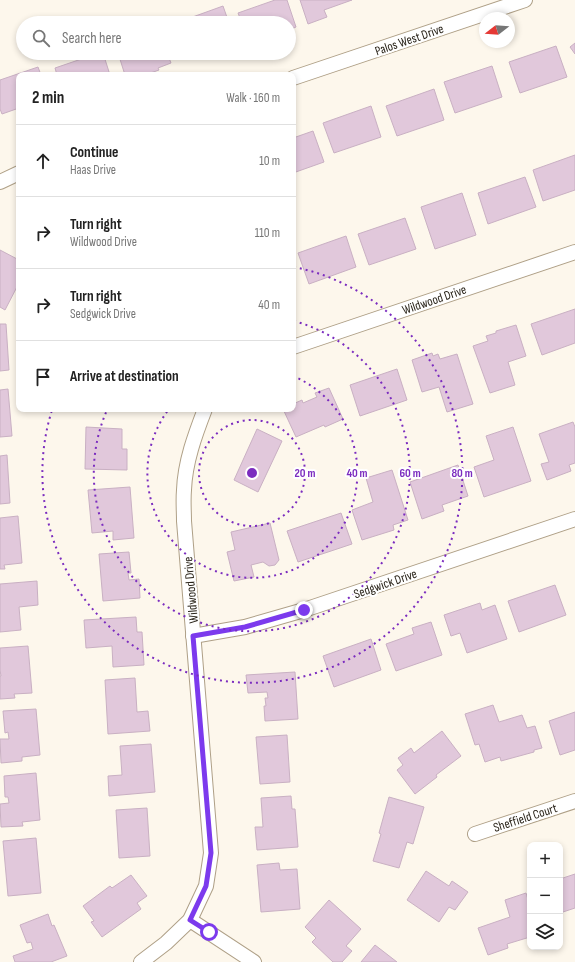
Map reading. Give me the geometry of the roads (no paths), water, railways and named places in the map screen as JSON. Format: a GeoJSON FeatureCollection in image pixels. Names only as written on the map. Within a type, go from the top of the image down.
{"type":"FeatureCollection","features":[{"type":"Feature","properties":{"kind":"street","name":"Palos West Drive"},"geometry":{"type":"LineString","coordinates":[[296,77],[525,0]]}},
{"type":"Feature","properties":{"kind":"street"},"geometry":{"type":"LineString","coordinates":[[0,182],[16,174]]}},
{"type":"Feature","properties":{"kind":"street","name":"Wildwood Drive"},"geometry":{"type":"LineString","coordinates":[[296,346],[575,252]]}},
{"type":"Feature","properties":{"kind":"street","name":"Wildwood Drive"},"geometry":{"type":"LineString","coordinates":[[141,962],[166,943],[190,920],[206,886],[211,853],[184,522],[184,490],[190,453],[204,412]]}},
{"type":"Feature","properties":{"kind":"street","name":"Sedgwick Drive"},"geometry":{"type":"LineString","coordinates":[[193,636],[245,627],[289,615],[575,519]]}},
{"type":"Feature","properties":{"kind":"street","name":"Sheffield Court"},"geometry":{"type":"LineString","coordinates":[[475,834],[575,801]]}},
{"type":"Feature","properties":{"kind":"street"},"geometry":{"type":"LineString","coordinates":[[190,920],[254,962]]}}]}
